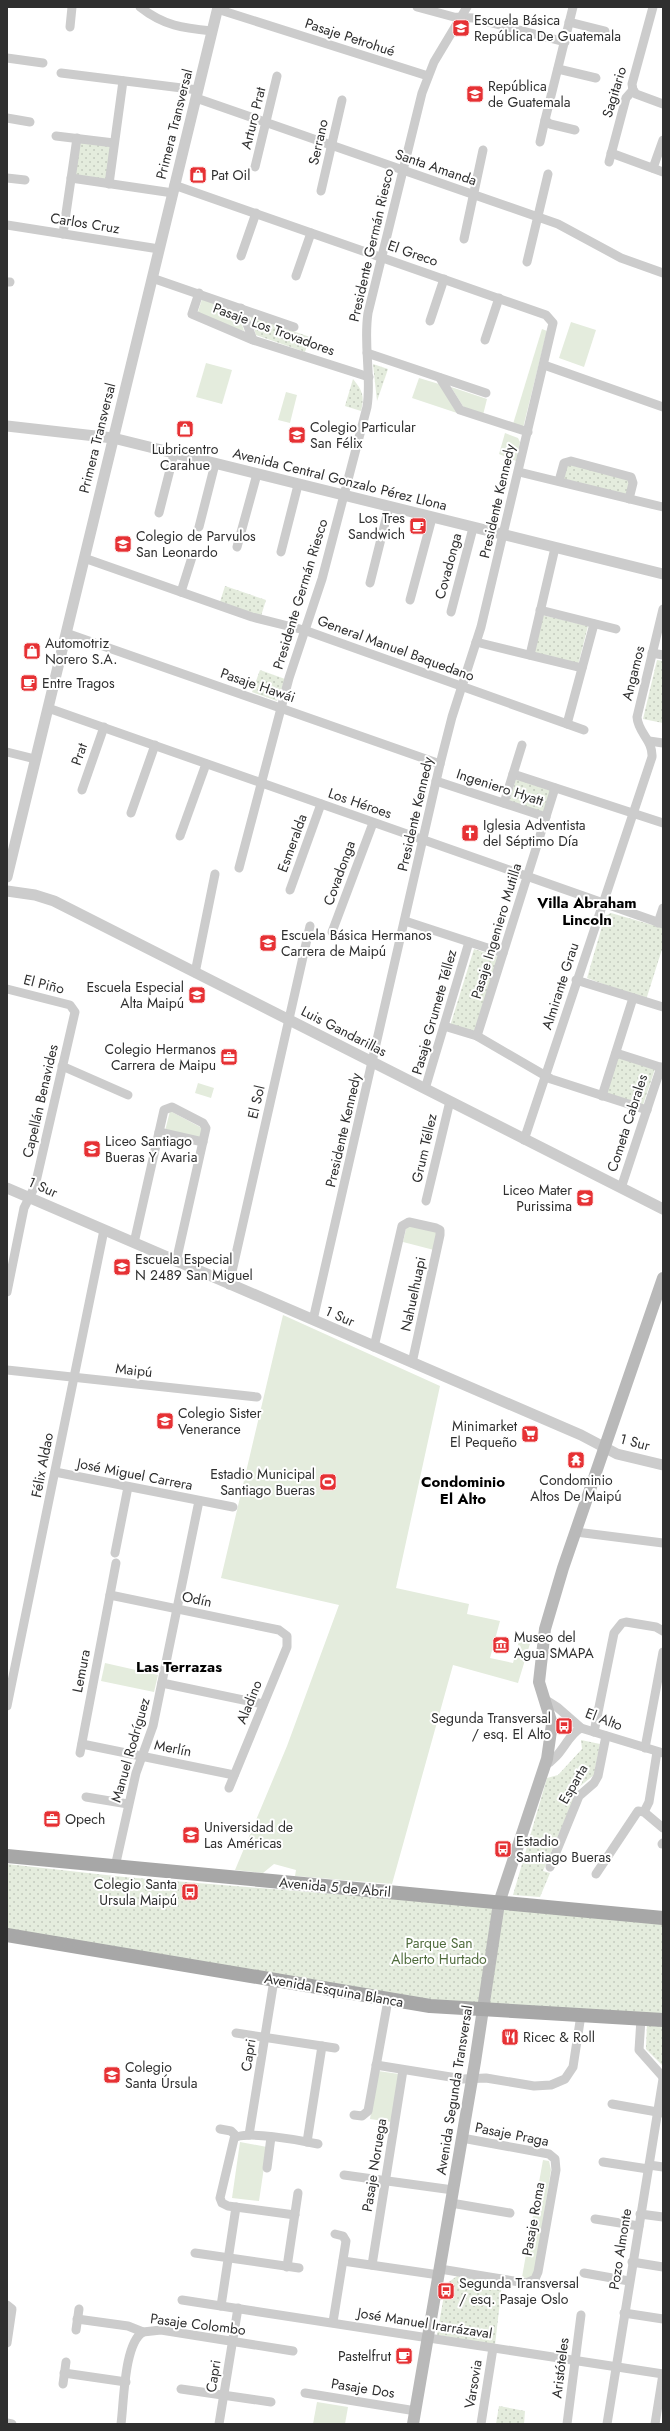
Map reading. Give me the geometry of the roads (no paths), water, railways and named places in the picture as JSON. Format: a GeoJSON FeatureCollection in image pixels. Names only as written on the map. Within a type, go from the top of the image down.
{"type":"FeatureCollection","features":[{"type":"Feature","properties":{"kind":"main road","name":"Avenida Segunda Transversal"},"geometry":{"type":"LineString","coordinates":[[414,2424],[473,2078],[481,2009],[499,1903],[544,1766],[552,1731],[551,1717],[542,1698],[539,1675],[545,1629],[554,1595],[663,1278]]}},
{"type":"Feature","properties":{"kind":"main road","name":"Avenida 5 de Abril"},"geometry":{"type":"LineString","coordinates":[[7,1856],[663,1918]]}},
{"type":"Feature","properties":{"kind":"main road","name":"Avenida Esquina Blanca"},"geometry":{"type":"LineString","coordinates":[[7,1935],[430,2006],[663,2020]]}},
{"type":"Feature","properties":{"kind":"street"},"geometry":{"type":"LineString","coordinates":[[70,27],[72,7]]}},
{"type":"Feature","properties":{"kind":"street"},"geometry":{"type":"LineString","coordinates":[[140,7],[157,19],[169,24],[212,31]]}},
{"type":"Feature","properties":{"kind":"street"},"geometry":{"type":"LineString","coordinates":[[417,7],[473,18],[565,42]]}},
{"type":"Feature","properties":{"kind":"street","name":"Presidente Germán Riesco"},"geometry":{"type":"LineString","coordinates":[[239,868],[281,708],[304,630],[322,580],[367,407],[369,377],[367,322],[402,170],[428,76],[467,7]]}},
{"type":"Feature","properties":{"kind":"street"},"geometry":{"type":"LineString","coordinates":[[540,142],[573,7]]}},
{"type":"Feature","properties":{"kind":"street","name":"Sagitario"},"geometry":{"type":"LineString","coordinates":[[653,7],[632,84],[633,90],[626,98],[610,158],[653,168]]}},
{"type":"Feature","properties":{"kind":"street","name":"Primera Transversal"},"geometry":{"type":"LineString","coordinates":[[7,877],[217,8]]}},
{"type":"Feature","properties":{"kind":"street","name":"Pasaje Petrohué"},"geometry":{"type":"LineString","coordinates":[[217,8],[428,76]]}},
{"type":"Feature","properties":{"kind":"street"},"geometry":{"type":"LineString","coordinates":[[569,22],[605,31]]}},
{"type":"Feature","properties":{"kind":"street"},"geometry":{"type":"LineString","coordinates":[[7,58],[43,63]]}},
{"type":"Feature","properties":{"kind":"street"},"geometry":{"type":"LineString","coordinates":[[558,69],[596,78]]}},
{"type":"Feature","properties":{"kind":"street","name":"Santa Amanda"},"geometry":{"type":"LineString","coordinates":[[61,73],[123,81],[197,94],[266,122],[568,229],[621,258],[663,273]]}},
{"type":"Feature","properties":{"kind":"street","name":"Arturo Prat"},"geometry":{"type":"LineString","coordinates":[[255,167],[277,76]]}},
{"type":"Feature","properties":{"kind":"street"},"geometry":{"type":"LineString","coordinates":[[109,184],[123,81]]}},
{"type":"Feature","properties":{"kind":"street"},"geometry":{"type":"LineString","coordinates":[[633,90],[636,94],[663,104]]}},
{"type":"Feature","properties":{"kind":"street","name":"Serrano"},"geometry":{"type":"LineString","coordinates":[[321,190],[342,100]]}},
{"type":"Feature","properties":{"kind":"street"},"geometry":{"type":"LineString","coordinates":[[7,118],[30,122]]}},
{"type":"Feature","properties":{"kind":"street"},"geometry":{"type":"LineString","coordinates":[[545,120],[550,124],[575,130]]}},
{"type":"Feature","properties":{"kind":"street"},"geometry":{"type":"LineString","coordinates":[[56,136],[114,143]]}},
{"type":"Feature","properties":{"kind":"street"},"geometry":{"type":"LineString","coordinates":[[63,234],[77,138]]}},
{"type":"Feature","properties":{"kind":"street"},"geometry":{"type":"LineString","coordinates":[[663,140],[653,168],[663,172]]}},
{"type":"Feature","properties":{"kind":"street"},"geometry":{"type":"LineString","coordinates":[[464,239],[482,150]]}},
{"type":"Feature","properties":{"kind":"street"},"geometry":{"type":"LineString","coordinates":[[527,262],[548,174]]}},
{"type":"Feature","properties":{"kind":"street"},"geometry":{"type":"LineString","coordinates":[[7,178],[25,180]]}},
{"type":"Feature","properties":{"kind":"street","name":"El Greco"},"geometry":{"type":"LineString","coordinates":[[71,178],[109,184],[173,189],[256,213],[499,298],[551,318]]}},
{"type":"Feature","properties":{"kind":"street"},"geometry":{"type":"LineString","coordinates":[[242,256],[256,213]]}},
{"type":"Feature","properties":{"kind":"street","name":"Carlos Cruz"},"geometry":{"type":"LineString","coordinates":[[7,226],[159,249]]}},
{"type":"Feature","properties":{"kind":"street"},"geometry":{"type":"LineString","coordinates":[[296,276],[311,233]]}},
{"type":"Feature","properties":{"kind":"street"},"geometry":{"type":"LineString","coordinates":[[152,278],[294,327]]}},
{"type":"Feature","properties":{"kind":"street"},"geometry":{"type":"LineString","coordinates":[[430,321],[444,279]]}},
{"type":"Feature","properties":{"kind":"street","name":"Pasaje Los Trovadores"},"geometry":{"type":"LineString","coordinates":[[199,293],[192,314],[253,340],[369,377]]}},
{"type":"Feature","properties":{"kind":"street"},"geometry":{"type":"LineString","coordinates":[[485,340],[499,298]]}},
{"type":"Feature","properties":{"kind":"street"},"geometry":{"type":"LineString","coordinates":[[241,308],[253,340]]}},
{"type":"Feature","properties":{"kind":"street","name":"Presidente Kennedy"},"geometry":{"type":"LineString","coordinates":[[313,1320],[423,841],[440,782],[440,764],[461,686],[476,642],[503,535],[553,329],[551,318]]}},
{"type":"Feature","properties":{"kind":"street"},"geometry":{"type":"LineString","coordinates":[[367,353],[486,394]]}},
{"type":"Feature","properties":{"kind":"street"},"geometry":{"type":"LineString","coordinates":[[544,366],[663,407]]}},
{"type":"Feature","properties":{"kind":"street"},"geometry":{"type":"LineString","coordinates":[[440,378],[460,410],[468,414],[528,432]]}},
{"type":"Feature","properties":{"kind":"street","name":"Avenida Central Gonzalo Pérez Llona"},"geometry":{"type":"LineString","coordinates":[[7,426],[113,438],[298,485],[663,574]]}},
{"type":"Feature","properties":{"kind":"street"},"geometry":{"type":"LineString","coordinates":[[159,513],[174,454]]}},
{"type":"Feature","properties":{"kind":"street"},"geometry":{"type":"LineString","coordinates":[[559,481],[564,463],[571,461],[631,477],[633,482],[629,499]]}},
{"type":"Feature","properties":{"kind":"street"},"geometry":{"type":"LineString","coordinates":[[199,527],[215,464]]}},
{"type":"Feature","properties":{"kind":"street"},"geometry":{"type":"LineString","coordinates":[[518,472],[663,507]]}},
{"type":"Feature","properties":{"kind":"street"},"geometry":{"type":"LineString","coordinates":[[237,547],[257,474]]}},
{"type":"Feature","properties":{"kind":"street"},"geometry":{"type":"LineString","coordinates":[[281,552],[298,485]]}},
{"type":"Feature","properties":{"kind":"street"},"geometry":{"type":"LineString","coordinates":[[370,583],[390,507]]}},
{"type":"Feature","properties":{"kind":"street"},"geometry":{"type":"LineString","coordinates":[[410,600],[432,518]]}},
{"type":"Feature","properties":{"kind":"street","name":"Covadonga"},"geometry":{"type":"LineString","coordinates":[[451,612],[473,528]]}},
{"type":"Feature","properties":{"kind":"street"},"geometry":{"type":"LineString","coordinates":[[530,655],[555,548]]}},
{"type":"Feature","properties":{"kind":"street"},"geometry":{"type":"LineString","coordinates":[[181,592],[193,554]]}},
{"type":"Feature","properties":{"kind":"street","name":"General Manuel Baquedano"},"geometry":{"type":"LineString","coordinates":[[84,558],[262,620],[304,630],[584,730]]}},
{"type":"Feature","properties":{"kind":"street","name":"Angamos"},"geometry":{"type":"LineString","coordinates":[[649,741],[641,730],[637,717],[663,609]]}},
{"type":"Feature","properties":{"kind":"street"},"geometry":{"type":"LineString","coordinates":[[540,610],[616,629]]}},
{"type":"Feature","properties":{"kind":"street"},"geometry":{"type":"LineString","coordinates":[[568,724],[594,624]]}},
{"type":"Feature","properties":{"kind":"street","name":"Pasaje Hawái"},"geometry":{"type":"LineString","coordinates":[[66,633],[440,764]]}},
{"type":"Feature","properties":{"kind":"street"},"geometry":{"type":"LineString","coordinates":[[476,642],[582,668]]}},
{"type":"Feature","properties":{"kind":"street"},"geometry":{"type":"LineString","coordinates":[[652,653],[663,655]]}},
{"type":"Feature","properties":{"kind":"street","name":"Los Héroes"},"geometry":{"type":"LineString","coordinates":[[48,708],[601,904],[661,923]]}},
{"type":"Feature","properties":{"kind":"street","name":"Prat"},"geometry":{"type":"LineString","coordinates":[[82,790],[104,727]]}},
{"type":"Feature","properties":{"kind":"street"},"geometry":{"type":"LineString","coordinates":[[649,741],[663,743]]}},
{"type":"Feature","properties":{"kind":"street","name":"Almirante Grau"},"geometry":{"type":"LineString","coordinates":[[524,1140],[601,904],[652,757],[649,741]]}},
{"type":"Feature","properties":{"kind":"street"},"geometry":{"type":"LineString","coordinates":[[131,813],[155,745]]}},
{"type":"Feature","properties":{"kind":"street"},"geometry":{"type":"LineString","coordinates":[[504,803],[522,745]]}},
{"type":"Feature","properties":{"kind":"street"},"geometry":{"type":"LineString","coordinates":[[7,752],[35,759]]}},
{"type":"Feature","properties":{"kind":"street"},"geometry":{"type":"LineString","coordinates":[[180,836],[206,764]]}},
{"type":"Feature","properties":{"kind":"street"},"geometry":{"type":"LineString","coordinates":[[513,774],[663,823]]}},
{"type":"Feature","properties":{"kind":"street","name":"Ingeniero Hyatt"},"geometry":{"type":"LineString","coordinates":[[440,782],[546,817]]}},
{"type":"Feature","properties":{"kind":"street","name":"Pasaje Ingeniero Mutilla"},"geometry":{"type":"LineString","coordinates":[[477,1036],[556,788]]}},
{"type":"Feature","properties":{"kind":"street","name":"Esmeralda"},"geometry":{"type":"LineString","coordinates":[[290,890],[320,804]]}},
{"type":"Feature","properties":{"kind":"street","name":"Covadonga"},"geometry":{"type":"LineString","coordinates":[[332,932],[372,823]]}},
{"type":"Feature","properties":{"kind":"street"},"geometry":{"type":"LineString","coordinates":[[195,973],[215,874]]}},
{"type":"Feature","properties":{"kind":"street","name":"Luis Gandarillas"},"geometry":{"type":"LineString","coordinates":[[7,891],[36,895],[54,901],[663,1209]]}},
{"type":"Feature","properties":{"kind":"street"},"geometry":{"type":"LineString","coordinates":[[661,923],[663,908]]}},
{"type":"Feature","properties":{"kind":"street"},"geometry":{"type":"LineString","coordinates":[[405,921],[504,953]]}},
{"type":"Feature","properties":{"kind":"street","name":"El Sol"},"geometry":{"type":"LineString","coordinates":[[229,1285],[310,926]]}},
{"type":"Feature","properties":{"kind":"street","name":"Pasaje Grumete Téllez"},"geometry":{"type":"LineString","coordinates":[[426,1089],[469,942]]}},
{"type":"Feature","properties":{"kind":"street"},"geometry":{"type":"LineString","coordinates":[[576,980],[663,1007]]}},
{"type":"Feature","properties":{"kind":"street","name":"El Piño"},"geometry":{"type":"LineString","coordinates":[[7,989],[68,1004],[74,1008]]}},
{"type":"Feature","properties":{"kind":"street"},"geometry":{"type":"LineString","coordinates":[[602,1096],[634,998]]}},
{"type":"Feature","properties":{"kind":"street","name":"Capellán Benavides"},"geometry":{"type":"LineString","coordinates":[[7,1292],[24,1208],[35,1186],[74,1008]]}},
{"type":"Feature","properties":{"kind":"street"},"geometry":{"type":"LineString","coordinates":[[444,1026],[477,1036],[545,1076],[647,1110]]}},
{"type":"Feature","properties":{"kind":"street"},"geometry":{"type":"LineString","coordinates":[[616,1053],[662,1068]]}},
{"type":"Feature","properties":{"kind":"street"},"geometry":{"type":"LineString","coordinates":[[62,1066],[128,1095]]}},
{"type":"Feature","properties":{"kind":"street","name":"Cometa Cabrales"},"geometry":{"type":"LineString","coordinates":[[621,1188],[662,1068]]}},
{"type":"Feature","properties":{"kind":"street","name":"Grum Téllez"},"geometry":{"type":"LineString","coordinates":[[426,1201],[450,1102]]}},
{"type":"Feature","properties":{"kind":"street"},"geometry":{"type":"LineString","coordinates":[[134,1243],[164,1110],[172,1107],[203,1123],[206,1128],[176,1262]]}},
{"type":"Feature","properties":{"kind":"street"},"geometry":{"type":"LineString","coordinates":[[160,1132],[203,1142]]}},
{"type":"Feature","properties":{"kind":"street","name":"1 Sur"},"geometry":{"type":"LineString","coordinates":[[7,1188],[229,1285],[581,1435],[605,1449],[617,1454],[663,1465]]}},
{"type":"Feature","properties":{"kind":"street","name":"Nahuelhuapi"},"geometry":{"type":"LineString","coordinates":[[374,1347],[402,1226],[404,1223],[409,1222],[440,1230],[412,1363]]}},
{"type":"Feature","properties":{"kind":"street","name":"Félix Aldao"},"geometry":{"type":"LineString","coordinates":[[7,1706],[104,1230]]}},
{"type":"Feature","properties":{"kind":"street","name":"Maipú"},"geometry":{"type":"LineString","coordinates":[[7,1370],[257,1398]]}},
{"type":"Feature","properties":{"kind":"street","name":"José Miguel Carrera"},"geometry":{"type":"LineString","coordinates":[[55,1472],[234,1507]]}},
{"type":"Feature","properties":{"kind":"street"},"geometry":{"type":"LineString","coordinates":[[115,1553],[128,1487]]}},
{"type":"Feature","properties":{"kind":"street","name":"Manuel Rodríguez"},"geometry":{"type":"LineString","coordinates":[[115,1866],[136,1773],[151,1735],[199,1501]]}},
{"type":"Feature","properties":{"kind":"street"},"geometry":{"type":"LineString","coordinates":[[576,1532],[663,1543]]}},
{"type":"Feature","properties":{"kind":"street","name":"Lemura"},"geometry":{"type":"LineString","coordinates":[[80,1753],[116,1563]]}},
{"type":"Feature","properties":{"kind":"street","name":"Odín"},"geometry":{"type":"LineString","coordinates":[[110,1595],[279,1630]]}},
{"type":"Feature","properties":{"kind":"street"},"geometry":{"type":"LineString","coordinates":[[594,1732],[611,1640],[614,1633],[624,1622],[656,1627],[663,1632]]}},
{"type":"Feature","properties":{"kind":"street","name":"Aladino"},"geometry":{"type":"LineString","coordinates":[[229,1788],[288,1643],[287,1636],[279,1630]]}},
{"type":"Feature","properties":{"kind":"street"},"geometry":{"type":"LineString","coordinates":[[645,1748],[663,1652]]}},
{"type":"Feature","properties":{"kind":"street"},"geometry":{"type":"LineString","coordinates":[[162,1683],[263,1704]]}},
{"type":"Feature","properties":{"kind":"street","name":"El Alto"},"geometry":{"type":"LineString","coordinates":[[542,1698],[557,1707],[581,1728],[660,1752]]}},
{"type":"Feature","properties":{"kind":"street"},"geometry":{"type":"LineString","coordinates":[[544,1766],[556,1758],[575,1733],[581,1728]]}},
{"type":"Feature","properties":{"kind":"street","name":"Esparta"},"geometry":{"type":"LineString","coordinates":[[550,1868],[579,1796],[594,1782],[598,1776],[606,1736]]}},
{"type":"Feature","properties":{"kind":"street","name":"Merlín"},"geometry":{"type":"LineString","coordinates":[[82,1744],[234,1775]]}},
{"type":"Feature","properties":{"kind":"street"},"geometry":{"type":"LineString","coordinates":[[644,1812],[649,1802],[660,1752]]}},
{"type":"Feature","properties":{"kind":"street"},"geometry":{"type":"LineString","coordinates":[[86,1797],[128,1804]]}},
{"type":"Feature","properties":{"kind":"street"},"geometry":{"type":"LineString","coordinates":[[596,1874],[636,1813],[640,1810],[663,1828]]}},
{"type":"Feature","properties":{"kind":"street","name":"Capri"},"geometry":{"type":"LineString","coordinates":[[249,2135],[274,1980]]}},
{"type":"Feature","properties":{"kind":"street","name":"Pasaje Noruega"},"geometry":{"type":"LineString","coordinates":[[354,2116],[362,2116],[368,2111],[388,2000]]}},
{"type":"Feature","properties":{"kind":"street"},"geometry":{"type":"LineString","coordinates":[[376,2065],[463,2079],[486,2078],[534,2086],[551,2085],[561,2081],[568,2075],[573,2067],[581,2015]]}},
{"type":"Feature","properties":{"kind":"street","name":"Pozo Almonte"},"geometry":{"type":"LineString","coordinates":[[607,2424],[615,2366],[648,2167],[660,2113],[663,2078],[639,2050],[641,2019]]}},
{"type":"Feature","properties":{"kind":"street"},"geometry":{"type":"LineString","coordinates":[[236,2033],[335,2048]]}},
{"type":"Feature","properties":{"kind":"street"},"geometry":{"type":"LineString","coordinates":[[307,2142],[322,2046]]}},
{"type":"Feature","properties":{"kind":"street","name":"Pasaje Noruega"},"geometry":{"type":"LineString","coordinates":[[372,2265],[403,2070]]}},
{"type":"Feature","properties":{"kind":"street"},"geometry":{"type":"LineString","coordinates":[[612,2104],[660,2113]]}},
{"type":"Feature","properties":{"kind":"street"},"geometry":{"type":"LineString","coordinates":[[220,2129],[231,2131],[236,2136],[249,2135],[318,2144]]}},
{"type":"Feature","properties":{"kind":"street"},"geometry":{"type":"LineString","coordinates":[[236,2136],[220,2198],[223,2204],[295,2216]]}},
{"type":"Feature","properties":{"kind":"street"},"geometry":{"type":"LineString","coordinates":[[267,2168],[271,2138]]}},
{"type":"Feature","properties":{"kind":"street","name":"Pasaje Praga"},"geometry":{"type":"LineString","coordinates":[[462,2138],[545,2152],[555,2159]]}},
{"type":"Feature","properties":{"kind":"street","name":"Pasaje Roma"},"geometry":{"type":"LineString","coordinates":[[439,2272],[526,2283],[532,2281],[538,2272],[556,2170],[555,2159]]}},
{"type":"Feature","properties":{"kind":"street"},"geometry":{"type":"LineString","coordinates":[[603,2162],[648,2167],[663,2167]]}},
{"type":"Feature","properties":{"kind":"street"},"geometry":{"type":"LineString","coordinates":[[344,2174],[453,2190]]}},
{"type":"Feature","properties":{"kind":"street"},"geometry":{"type":"LineString","coordinates":[[287,2266],[298,2193]]}},
{"type":"Feature","properties":{"kind":"street"},"geometry":{"type":"LineString","coordinates":[[451,2203],[510,2213]]}},
{"type":"Feature","properties":{"kind":"street"},"geometry":{"type":"LineString","coordinates":[[222,2306],[236,2207]]}},
{"type":"Feature","properties":{"kind":"street"},"geometry":{"type":"LineString","coordinates":[[640,2214],[663,2217]]}},
{"type":"Feature","properties":{"kind":"street"},"geometry":{"type":"LineString","coordinates":[[595,2219],[638,2226]]}},
{"type":"Feature","properties":{"kind":"street"},"geometry":{"type":"LineString","coordinates":[[333,2322],[344,2261],[346,2239],[343,2236],[335,2234]]}},
{"type":"Feature","properties":{"kind":"street"},"geometry":{"type":"LineString","coordinates":[[195,2253],[299,2268]]}},
{"type":"Feature","properties":{"kind":"street"},"geometry":{"type":"LineString","coordinates":[[344,2261],[439,2272]]}},
{"type":"Feature","properties":{"kind":"street"},"geometry":{"type":"LineString","coordinates":[[632,2262],[663,2267]]}},
{"type":"Feature","properties":{"kind":"street"},"geometry":{"type":"LineString","coordinates":[[584,2273],[629,2281]]}},
{"type":"Feature","properties":{"kind":"street","name":"José Manuel Irarrázaval"},"geometry":{"type":"LineString","coordinates":[[182,2300],[428,2336],[493,2348],[663,2374]]}},
{"type":"Feature","properties":{"kind":"street"},"geometry":{"type":"LineString","coordinates":[[7,2305],[12,2309],[8,2328],[7,2344]]}},
{"type":"Feature","properties":{"kind":"street","name":"Capri"},"geometry":{"type":"LineString","coordinates":[[219,2424],[238,2308]]}},
{"type":"Feature","properties":{"kind":"street"},"geometry":{"type":"LineString","coordinates":[[624,2313],[663,2319]]}},
{"type":"Feature","properties":{"kind":"street","name":"Pasaje Colombo"},"geometry":{"type":"LineString","coordinates":[[76,2330],[78,2314],[128,2326],[143,2332],[161,2330],[292,2351]]}},
{"type":"Feature","properties":{"kind":"street","name":"Aristóteles"},"geometry":{"type":"LineString","coordinates":[[567,2424],[575,2369],[574,2360],[581,2315]]}},
{"type":"Feature","properties":{"kind":"street"},"geometry":{"type":"LineString","coordinates":[[121,2424],[126,2382],[133,2344],[138,2335],[143,2332]]}},
{"type":"Feature","properties":{"kind":"street","name":"Varsovia"},"geometry":{"type":"LineString","coordinates":[[481,2424],[493,2348]]}},
{"type":"Feature","properties":{"kind":"street"},"geometry":{"type":"LineString","coordinates":[[63,2384],[66,2362]]}},
{"type":"Feature","properties":{"kind":"street"},"geometry":{"type":"LineString","coordinates":[[64,2373],[126,2382]]}},
{"type":"Feature","properties":{"kind":"street"},"geometry":{"type":"LineString","coordinates":[[655,2424],[663,2374]]}},
{"type":"Feature","properties":{"kind":"street"},"geometry":{"type":"LineString","coordinates":[[181,2389],[271,2402]]}},
{"type":"Feature","properties":{"kind":"street","name":"Pasaje Dos"},"geometry":{"type":"LineString","coordinates":[[305,2393],[416,2411]]}},
{"type":"Feature","properties":{"kind":"street"},"geometry":{"type":"LineString","coordinates":[[7,2423],[12,2424]]}},
{"type":"Feature","properties":{"kind":"place","name":"Escuela Básica República De Guatemala"},"geometry":{"type":"Point","coordinates":[461,28]}},
{"type":"Feature","properties":{"kind":"place","name":"República de Guatemala"},"geometry":{"type":"Point","coordinates":[475,94]}},
{"type":"Feature","properties":{"kind":"place","name":"Pat Oil"},"geometry":{"type":"Point","coordinates":[198,175]}},
{"type":"Feature","properties":{"kind":"place","name":"Lubricentro Carahue"},"geometry":{"type":"Point","coordinates":[185,429]}},
{"type":"Feature","properties":{"kind":"place","name":"Colegio Particular San Félix"},"geometry":{"type":"Point","coordinates":[297,435]}},
{"type":"Feature","properties":{"kind":"place","name":"Los Tres Sandwich"},"geometry":{"type":"Point","coordinates":[418,526]}},
{"type":"Feature","properties":{"kind":"place","name":"Colegio de Parvulos San Leonardo"},"geometry":{"type":"Point","coordinates":[123,544]}},
{"type":"Feature","properties":{"kind":"place","name":"Automotriz Norero S.A."},"geometry":{"type":"Point","coordinates":[32,651]}},
{"type":"Feature","properties":{"kind":"place","name":"Entre Tragos"},"geometry":{"type":"Point","coordinates":[29,683]}},
{"type":"Feature","properties":{"kind":"place","name":"Iglesia Adventista del Séptimo Día"},"geometry":{"type":"Point","coordinates":[470,833]}},
{"type":"Feature","properties":{"kind":"place","name":"Escuela Básica Hermanos Carrera de Maipú"},"geometry":{"type":"Point","coordinates":[268,943]}},
{"type":"Feature","properties":{"kind":"place","name":"Escuela Especial Alta Maipú"},"geometry":{"type":"Point","coordinates":[197,995]}},
{"type":"Feature","properties":{"kind":"place","name":"Colegio Hermanos Carrera de Maipu"},"geometry":{"type":"Point","coordinates":[229,1057]}},
{"type":"Feature","properties":{"kind":"place","name":"Liceo Santiago Bueras Y Avaria"},"geometry":{"type":"Point","coordinates":[92,1149]}},
{"type":"Feature","properties":{"kind":"place","name":"Liceo Mater Purissima"},"geometry":{"type":"Point","coordinates":[585,1198]}},
{"type":"Feature","properties":{"kind":"place","name":"Escuela Especial N 2489 San Miguel"},"geometry":{"type":"Point","coordinates":[122,1267]}},
{"type":"Feature","properties":{"kind":"place","name":"Colegio Sister Venerance"},"geometry":{"type":"Point","coordinates":[165,1421]}},
{"type":"Feature","properties":{"kind":"place","name":"Minimarket El Pequeño"},"geometry":{"type":"Point","coordinates":[530,1434]}},
{"type":"Feature","properties":{"kind":"place","name":"Condominio Altos De Maipú"},"geometry":{"type":"Point","coordinates":[576,1460]}},
{"type":"Feature","properties":{"kind":"place","name":"Estadio Municipal Santiago Bueras"},"geometry":{"type":"Point","coordinates":[328,1482]}},
{"type":"Feature","properties":{"kind":"place","name":"Museo del Agua SMAPA"},"geometry":{"type":"Point","coordinates":[501,1645]}},
{"type":"Feature","properties":{"kind":"place","name":"Segunda Transversal / esq. El Alto"},"geometry":{"type":"Point","coordinates":[564,1726]}},
{"type":"Feature","properties":{"kind":"place","name":"Opech"},"geometry":{"type":"Point","coordinates":[52,1819]}},
{"type":"Feature","properties":{"kind":"place","name":"Universidad de Las Américas"},"geometry":{"type":"Point","coordinates":[191,1835]}},
{"type":"Feature","properties":{"kind":"place","name":"Estadio Santiago Bueras"},"geometry":{"type":"Point","coordinates":[503,1849]}},
{"type":"Feature","properties":{"kind":"place","name":"Colegio Santa Ursula Maipú"},"geometry":{"type":"Point","coordinates":[190,1892]}},
{"type":"Feature","properties":{"kind":"place","name":"Ricec & Roll"},"geometry":{"type":"Point","coordinates":[510,2037]}},
{"type":"Feature","properties":{"kind":"place","name":"Colegio Santa Úrsula"},"geometry":{"type":"Point","coordinates":[112,2075]}},
{"type":"Feature","properties":{"kind":"place","name":"Segunda Transversal / esq. Pasaje Oslo"},"geometry":{"type":"Point","coordinates":[446,2291]}},
{"type":"Feature","properties":{"kind":"place","name":"Pastelfrut"},"geometry":{"type":"Point","coordinates":[404,2356]}},
{"type":"Feature","properties":{"kind":"district","name":"Villa Abraham Lincoln"},"geometry":{"type":"Point","coordinates":[587,912]}},
{"type":"Feature","properties":{"kind":"district","name":"Condominio El Alto"},"geometry":{"type":"Point","coordinates":[463,1490]}},
{"type":"Feature","properties":{"kind":"district","name":"Las Terrazas"},"geometry":{"type":"Point","coordinates":[179,1667]}},
{"type":"Feature","properties":{"kind":"park label","name":"Parque San Alberto Hurtado"},"geometry":{"type":"Point","coordinates":[439,1952]}}]}
